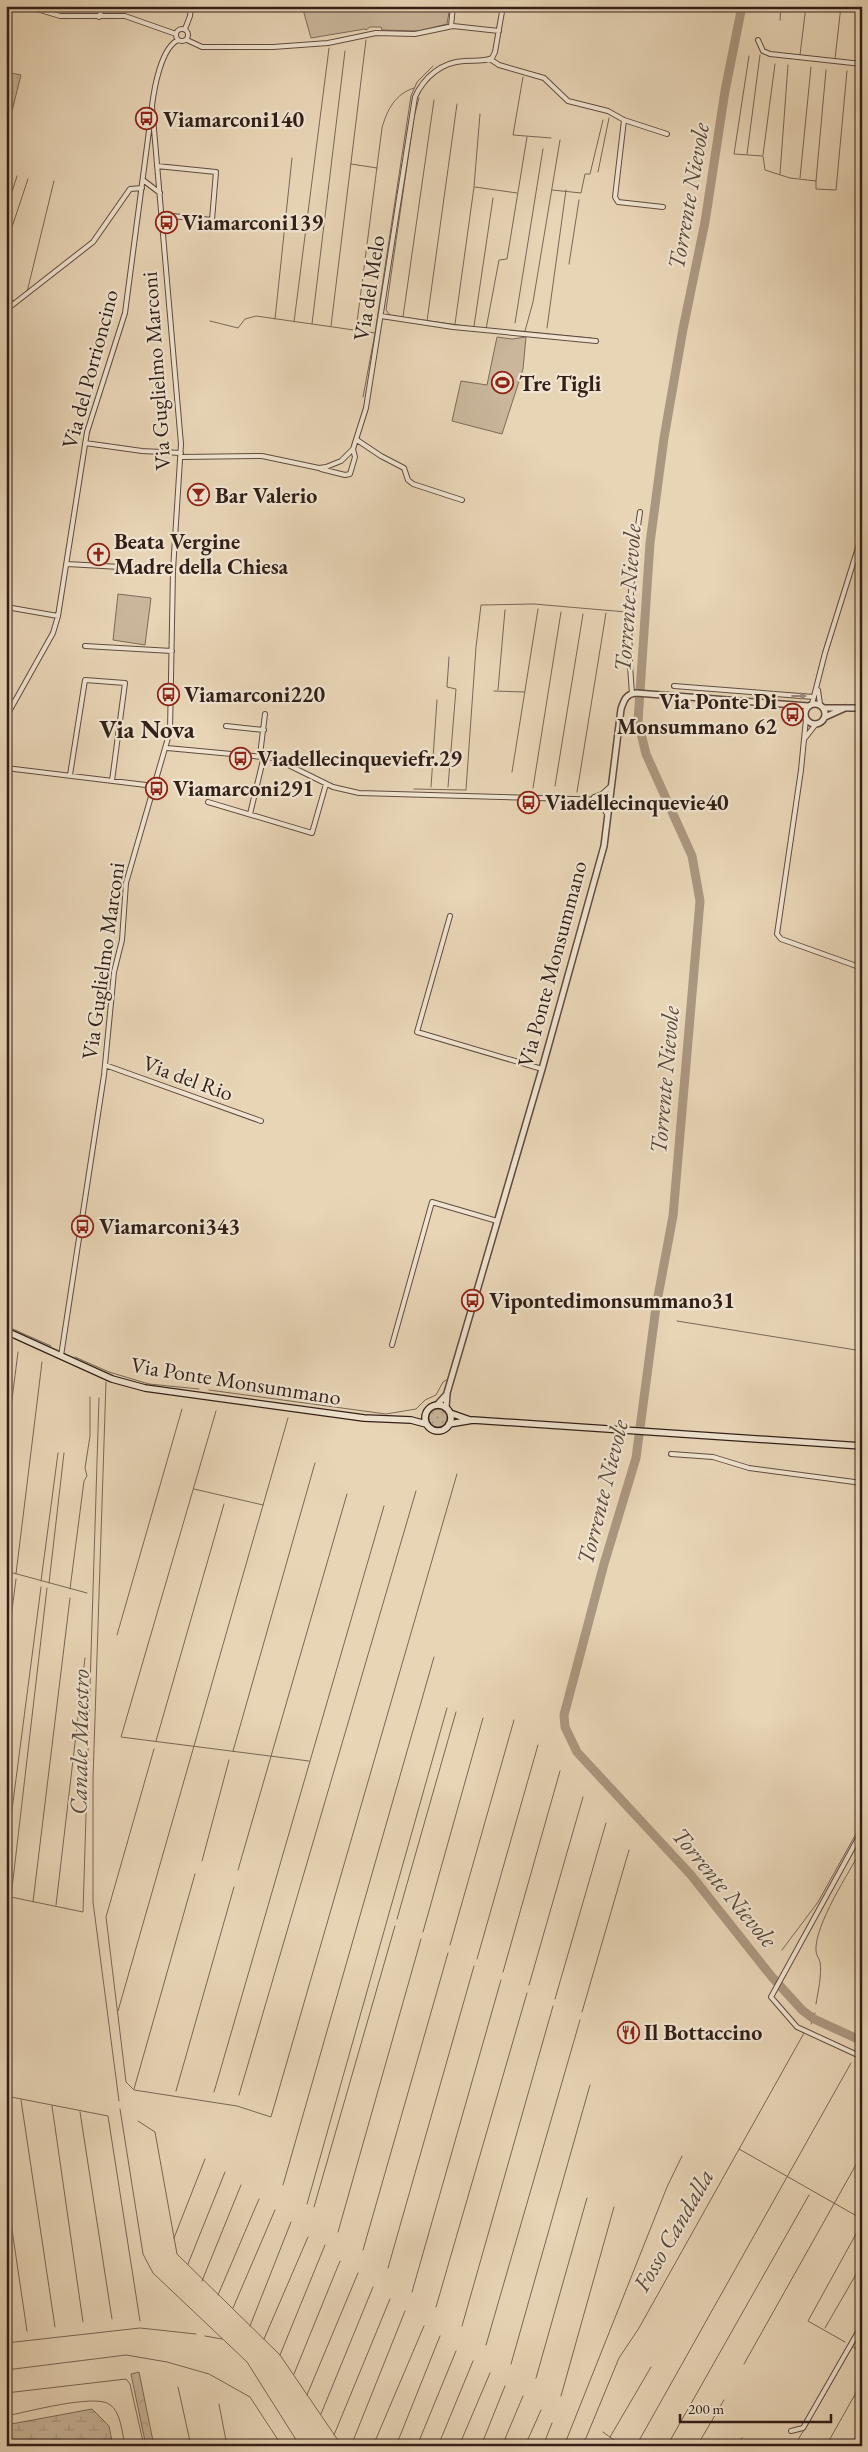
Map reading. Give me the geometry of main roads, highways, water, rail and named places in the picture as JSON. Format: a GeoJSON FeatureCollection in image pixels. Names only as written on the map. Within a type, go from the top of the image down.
{"type":"FeatureCollection","features":[{"type":"Feature","properties":{"kind":"main road","name":"Via Ponte Monsummano"},"geometry":{"type":"LineString","coordinates":[[6,1331],[112,1379],[144,1388],[354,1417],[411,1420]]}},
{"type":"Feature","properties":{"kind":"main road"},"geometry":{"type":"LineString","coordinates":[[411,1420],[425,1414],[428,1409],[437,1405],[446,1408],[450,1413],[472,1420]]}},
{"type":"Feature","properties":{"kind":"main road"},"geometry":{"type":"LineString","coordinates":[[449,1424],[450,1413]]}},
{"type":"Feature","properties":{"kind":"main road"},"geometry":{"type":"LineString","coordinates":[[425,1414],[426,1424],[430,1429],[438,1431],[449,1424],[472,1420],[862,1446]]}},
{"type":"Feature","properties":{"kind":"main road"},"geometry":{"type":"LineString","coordinates":[[411,1420],[426,1424]]}},
{"type":"Feature","properties":{"kind":"waterway","name":"Torrente Nievole"},"geometry":{"type":"LineString","coordinates":[[742,6],[725,91],[705,222],[683,329],[664,438],[650,543],[638,721],[646,754],[692,856],[700,901],[673,1216],[656,1307],[636,1458],[604,1564],[564,1715],[565,1727],[577,1752],[691,1875],[772,1977],[802,2010],[814,2019],[862,2041]]}},
{"type":"Feature","properties":{"kind":"waterway"},"geometry":{"type":"LineString","coordinates":[[780,20],[781,6]]}},
{"type":"Feature","properties":{"kind":"waterway"},"geometry":{"type":"LineString","coordinates":[[800,55],[806,6]]}},
{"type":"Feature","properties":{"kind":"waterway"},"geometry":{"type":"LineString","coordinates":[[835,59],[841,6]]}},
{"type":"Feature","properties":{"kind":"waterway"},"geometry":{"type":"LineString","coordinates":[[331,326],[366,40]]}},
{"type":"Feature","properties":{"kind":"waterway"},"geometry":{"type":"LineString","coordinates":[[294,322],[329,48]]}},
{"type":"Feature","properties":{"kind":"waterway"},"geometry":{"type":"LineString","coordinates":[[312,324],[345,51]]}},
{"type":"Feature","properties":{"kind":"waterway"},"geometry":{"type":"LineString","coordinates":[[747,154],[760,55]]}},
{"type":"Feature","properties":{"kind":"waterway"},"geometry":{"type":"LineString","coordinates":[[749,56],[734,154],[763,156],[765,170],[790,178],[816,181],[816,189],[836,190],[847,71]]}},
{"type":"Feature","properties":{"kind":"waterway"},"geometry":{"type":"LineString","coordinates":[[763,155],[775,64]]}},
{"type":"Feature","properties":{"kind":"waterway"},"geometry":{"type":"LineString","coordinates":[[780,174],[788,65]]}},
{"type":"Feature","properties":{"kind":"waterway"},"geometry":{"type":"LineString","coordinates":[[363,397],[375,333],[411,96],[417,82],[433,66]]}},
{"type":"Feature","properties":{"kind":"waterway"},"geometry":{"type":"LineString","coordinates":[[800,178],[811,67]]}},
{"type":"Feature","properties":{"kind":"waterway"},"geometry":{"type":"LineString","coordinates":[[816,181],[826,70]]}},
{"type":"Feature","properties":{"kind":"waterway"},"geometry":{"type":"LineString","coordinates":[[523,77],[513,135],[551,138]]}},
{"type":"Feature","properties":{"kind":"waterway"},"geometry":{"type":"LineString","coordinates":[[356,330],[382,128],[386,115],[393,104],[402,94],[414,88]]}},
{"type":"Feature","properties":{"kind":"waterway"},"geometry":{"type":"LineString","coordinates":[[419,98],[414,117],[386,310],[390,315],[394,316],[480,328]]}},
{"type":"Feature","properties":{"kind":"waterway"},"geometry":{"type":"LineString","coordinates":[[403,317],[434,100]]}},
{"type":"Feature","properties":{"kind":"waterway"},"geometry":{"type":"LineString","coordinates":[[427,321],[457,104]]}},
{"type":"Feature","properties":{"kind":"waterway"},"geometry":{"type":"LineString","coordinates":[[455,324],[474,187],[480,114]]}},
{"type":"Feature","properties":{"kind":"waterway"},"geometry":{"type":"LineString","coordinates":[[598,172],[609,118]]}},
{"type":"Feature","properties":{"kind":"waterway"},"geometry":{"type":"LineString","coordinates":[[552,190],[581,193],[585,174],[590,174],[603,120]]}},
{"type":"Feature","properties":{"kind":"waterway"},"geometry":{"type":"LineString","coordinates":[[486,329],[499,260],[507,259],[527,137]]}},
{"type":"Feature","properties":{"kind":"waterway"},"geometry":{"type":"LineString","coordinates":[[525,331],[533,302],[560,140]]}},
{"type":"Feature","properties":{"kind":"waterway"},"geometry":{"type":"LineString","coordinates":[[515,323],[543,149]]}},
{"type":"Feature","properties":{"kind":"waterway"},"geometry":{"type":"LineString","coordinates":[[275,319],[292,158]]}},
{"type":"Feature","properties":{"kind":"waterway"},"geometry":{"type":"LineString","coordinates":[[351,164],[377,168]]}},
{"type":"Feature","properties":{"kind":"waterway"},"geometry":{"type":"LineString","coordinates":[[6,211],[17,176]]}},
{"type":"Feature","properties":{"kind":"waterway"},"geometry":{"type":"LineString","coordinates":[[6,245],[28,179]]}},
{"type":"Feature","properties":{"kind":"waterway"},"geometry":{"type":"LineString","coordinates":[[27,292],[54,181]]}},
{"type":"Feature","properties":{"kind":"waterway"},"geometry":{"type":"LineString","coordinates":[[475,187],[517,193]]}},
{"type":"Feature","properties":{"kind":"waterway"},"geometry":{"type":"LineString","coordinates":[[547,328],[566,190]]}},
{"type":"Feature","properties":{"kind":"waterway"},"geometry":{"type":"LineString","coordinates":[[474,326],[493,198]]}},
{"type":"Feature","properties":{"kind":"waterway"},"geometry":{"type":"LineString","coordinates":[[569,264],[579,200]]}},
{"type":"Feature","properties":{"kind":"waterway"},"geometry":{"type":"LineString","coordinates":[[6,298],[15,301]]}},
{"type":"Feature","properties":{"kind":"waterway"},"geometry":{"type":"LineString","coordinates":[[210,321],[238,328],[245,319],[256,316],[375,333]]}},
{"type":"Feature","properties":{"kind":"waterway"},"geometry":{"type":"LineString","coordinates":[[502,330],[591,338]]}},
{"type":"Feature","properties":{"kind":"waterway"},"geometry":{"type":"LineString","coordinates":[[414,789],[466,790],[476,647],[481,605],[534,604],[626,612]]}},
{"type":"Feature","properties":{"kind":"waterway"},"geometry":{"type":"LineString","coordinates":[[512,772],[538,609]]}},
{"type":"Feature","properties":{"kind":"waterway"},"geometry":{"type":"LineString","coordinates":[[498,690],[505,610]]}},
{"type":"Feature","properties":{"kind":"waterway"},"geometry":{"type":"LineString","coordinates":[[533,788],[561,612]]}},
{"type":"Feature","properties":{"kind":"waterway"},"geometry":{"type":"LineString","coordinates":[[577,792],[606,613]]}},
{"type":"Feature","properties":{"kind":"waterway"},"geometry":{"type":"LineString","coordinates":[[555,786],[583,614]]}},
{"type":"Feature","properties":{"kind":"waterway"},"geometry":{"type":"LineString","coordinates":[[448,787],[456,689],[447,687],[449,657]]}},
{"type":"Feature","properties":{"kind":"waterway"},"geometry":{"type":"LineString","coordinates":[[494,691],[524,692]]}},
{"type":"Feature","properties":{"kind":"waterway"},"geometry":{"type":"LineString","coordinates":[[431,787],[437,700]]}},
{"type":"Feature","properties":{"kind":"waterway"},"geometry":{"type":"LineString","coordinates":[[677,1321],[862,1351]]}},
{"type":"Feature","properties":{"kind":"waterway"},"geometry":{"type":"LineString","coordinates":[[6,1326],[51,1346]]}},
{"type":"Feature","properties":{"kind":"waterway"},"geometry":{"type":"LineString","coordinates":[[6,1447],[18,1352]]}},
{"type":"Feature","properties":{"kind":"waterway"},"geometry":{"type":"LineString","coordinates":[[75,1357],[109,1372],[149,1384],[199,1389]]}},
{"type":"Feature","properties":{"kind":"waterway"},"geometry":{"type":"LineString","coordinates":[[16,1574],[42,1362]]}},
{"type":"Feature","properties":{"kind":"waterway"},"geometry":{"type":"LineString","coordinates":[[209,1390],[386,1414],[416,1409],[425,1400],[436,1395],[443,1382],[448,1379]]}},
{"type":"Feature","properties":{"kind":"waterway","name":"Canale Maestro"},"geometry":{"type":"LineString","coordinates":[[106,1382],[93,1779],[93,1902],[119,2101]]}},
{"type":"Feature","properties":{"kind":"waterway"},"geometry":{"type":"LineString","coordinates":[[70,1589],[84,1481],[87,1476],[85,1468],[90,1436],[90,1397]]}},
{"type":"Feature","properties":{"kind":"waterway"},"geometry":{"type":"LineString","coordinates":[[6,1896],[83,1912],[99,1398]]}},
{"type":"Feature","properties":{"kind":"waterway"},"geometry":{"type":"LineString","coordinates":[[117,1635],[182,1409]]}},
{"type":"Feature","properties":{"kind":"waterway"},"geometry":{"type":"LineString","coordinates":[[216,1411],[121,1737],[309,1761]]}},
{"type":"Feature","properties":{"kind":"waterway"},"geometry":{"type":"LineString","coordinates":[[118,2011],[288,1418]]}},
{"type":"Feature","properties":{"kind":"waterway"},"geometry":{"type":"LineString","coordinates":[[41,1581],[58,1453]]}},
{"type":"Feature","properties":{"kind":"waterway"},"geometry":{"type":"LineString","coordinates":[[49,1583],[64,1453]]}},
{"type":"Feature","properties":{"kind":"waterway"},"geometry":{"type":"LineString","coordinates":[[233,1751],[315,1463]]}},
{"type":"Feature","properties":{"kind":"waterway"},"geometry":{"type":"LineString","coordinates":[[154,1749],[106,1917],[126,2082],[134,2090],[237,2106],[271,2117],[457,1474]]}},
{"type":"Feature","properties":{"kind":"waterway"},"geometry":{"type":"LineString","coordinates":[[194,1489],[263,1505]]}},
{"type":"Feature","properties":{"kind":"waterway"},"geometry":{"type":"LineString","coordinates":[[239,2095],[416,1491]]}},
{"type":"Feature","properties":{"kind":"waterway"},"geometry":{"type":"LineString","coordinates":[[238,1870],[347,1494]]}},
{"type":"Feature","properties":{"kind":"waterway"},"geometry":{"type":"LineString","coordinates":[[156,1741],[224,1504]]}},
{"type":"Feature","properties":{"kind":"waterway"},"geometry":{"type":"LineString","coordinates":[[214,2092],[384,1506]]}},
{"type":"Feature","properties":{"kind":"waterway"},"geometry":{"type":"LineString","coordinates":[[6,1571],[87,1593]]}},
{"type":"Feature","properties":{"kind":"waterway"},"geometry":{"type":"LineString","coordinates":[[6,1657],[16,1579]]}},
{"type":"Feature","properties":{"kind":"waterway"},"geometry":{"type":"LineString","coordinates":[[6,1856],[41,1587]]}},
{"type":"Feature","properties":{"kind":"waterway"},"geometry":{"type":"LineString","coordinates":[[11,1897],[47,1588]]}},
{"type":"Feature","properties":{"kind":"waterway"},"geometry":{"type":"LineString","coordinates":[[33,1902],[70,1598]]}},
{"type":"Feature","properties":{"kind":"waterway"},"geometry":{"type":"LineString","coordinates":[[283,2185],[434,1657]]}},
{"type":"Feature","properties":{"kind":"waterway"},"geometry":{"type":"LineString","coordinates":[[56,1905],[85,1658]]}},
{"type":"Feature","properties":{"kind":"waterway"},"geometry":{"type":"LineString","coordinates":[[307,2204],[447,1708]]}},
{"type":"Feature","properties":{"kind":"waterway"},"geometry":{"type":"LineString","coordinates":[[397,1919],[456,1712]]}},
{"type":"Feature","properties":{"kind":"waterway"},"geometry":{"type":"LineString","coordinates":[[423,1932],[483,1718]]}},
{"type":"Feature","properties":{"kind":"waterway"},"geometry":{"type":"LineString","coordinates":[[450,1945],[514,1720]]}},
{"type":"Feature","properties":{"kind":"waterway"},"geometry":{"type":"LineString","coordinates":[[477,1959],[538,1745]]}},
{"type":"Feature","properties":{"kind":"waterway"},"geometry":{"type":"LineString","coordinates":[[202,1861],[229,1760]]}},
{"type":"Feature","properties":{"kind":"waterway"},"geometry":{"type":"LineString","coordinates":[[503,1972],[560,1771]]}},
{"type":"Feature","properties":{"kind":"waterway"},"geometry":{"type":"LineString","coordinates":[[529,1985],[583,1797]]}},
{"type":"Feature","properties":{"kind":"waterway"},"geometry":{"type":"LineString","coordinates":[[555,1999],[606,1823]]}},
{"type":"Feature","properties":{"kind":"waterway"},"geometry":{"type":"LineString","coordinates":[[782,1950],[818,1902],[862,1823]]}},
{"type":"Feature","properties":{"kind":"waterway","name":"Fosso Candalla"},"geometry":{"type":"LineString","coordinates":[[816,2004],[820,1983],[820,1962],[816,1954],[817,1940],[833,1899],[862,1849]]}},
{"type":"Feature","properties":{"kind":"waterway"},"geometry":{"type":"LineString","coordinates":[[582,2012],[629,1850]]}},
{"type":"Feature","properties":{"kind":"waterway"},"geometry":{"type":"LineString","coordinates":[[134,2089],[195,1874]]}},
{"type":"Feature","properties":{"kind":"waterway"},"geometry":{"type":"LineString","coordinates":[[176,2091],[234,1887]]}},
{"type":"Feature","properties":{"kind":"waterway"},"geometry":{"type":"LineString","coordinates":[[314,2207],[395,1926]]}},
{"type":"Feature","properties":{"kind":"waterway"},"geometry":{"type":"LineString","coordinates":[[338,2232],[421,1939]]}},
{"type":"Feature","properties":{"kind":"waterway"},"geometry":{"type":"LineString","coordinates":[[363,2250],[448,1953]]}},
{"type":"Feature","properties":{"kind":"waterway"},"geometry":{"type":"LineString","coordinates":[[388,2268],[474,1966]]}},
{"type":"Feature","properties":{"kind":"waterway"},"geometry":{"type":"LineString","coordinates":[[412,2292],[501,1980]]}},
{"type":"Feature","properties":{"kind":"waterway"},"geometry":{"type":"LineString","coordinates":[[436,2307],[527,1993]]}},
{"type":"Feature","properties":{"kind":"waterway"},"geometry":{"type":"LineString","coordinates":[[462,2326],[553,2006]]}},
{"type":"Feature","properties":{"kind":"waterway","name":"Fosso Candalla"},"geometry":{"type":"LineString","coordinates":[[811,2024],[815,2013]]}},
{"type":"Feature","properties":{"kind":"waterway"},"geometry":{"type":"LineString","coordinates":[[486,2345],[580,2020]]}},
{"type":"Feature","properties":{"kind":"waterway","name":"Fosso Candalla"},"geometry":{"type":"LineString","coordinates":[[579,2446],[586,2438],[619,2358],[639,2328],[804,2033]]}},
{"type":"Feature","properties":{"kind":"waterway"},"geometry":{"type":"LineString","coordinates":[[636,2446],[851,2063]]}},
{"type":"Feature","properties":{"kind":"waterway"},"geometry":{"type":"LineString","coordinates":[[511,2364],[590,2085]]}},
{"type":"Feature","properties":{"kind":"waterway"},"geometry":{"type":"LineString","coordinates":[[6,2096],[108,2116],[140,2321]]}},
{"type":"Feature","properties":{"kind":"waterway"},"geometry":{"type":"LineString","coordinates":[[21,2100],[55,2327]]}},
{"type":"Feature","properties":{"kind":"waterway"},"geometry":{"type":"LineString","coordinates":[[52,2106],[83,2322]]}},
{"type":"Feature","properties":{"kind":"waterway","name":"Canale Maestro"},"geometry":{"type":"LineString","coordinates":[[120,2109],[143,2254],[153,2273],[247,2362],[300,2446]]}},
{"type":"Feature","properties":{"kind":"waterway"},"geometry":{"type":"LineString","coordinates":[[80,2112],[112,2319]]}},
{"type":"Feature","properties":{"kind":"waterway"},"geometry":{"type":"LineString","coordinates":[[138,2121],[155,2132],[177,2254],[280,2355],[342,2446]]}},
{"type":"Feature","properties":{"kind":"waterway"},"geometry":{"type":"LineString","coordinates":[[739,2149],[862,2219]]}},
{"type":"Feature","properties":{"kind":"waterway"},"geometry":{"type":"LineString","coordinates":[[744,2364],[862,2154]]}},
{"type":"Feature","properties":{"kind":"waterway"},"geometry":{"type":"LineString","coordinates":[[564,2446],[667,2187],[682,2156]]}},
{"type":"Feature","properties":{"kind":"waterway"},"geometry":{"type":"LineString","coordinates":[[174,2238],[205,2159]]}},
{"type":"Feature","properties":{"kind":"waterway"},"geometry":{"type":"LineString","coordinates":[[188,2264],[225,2172]]}},
{"type":"Feature","properties":{"kind":"waterway"},"geometry":{"type":"LineString","coordinates":[[202,2281],[241,2185]]}},
{"type":"Feature","properties":{"kind":"waterway"},"geometry":{"type":"LineString","coordinates":[[6,2189],[27,2331]]}},
{"type":"Feature","properties":{"kind":"waterway"},"geometry":{"type":"LineString","coordinates":[[667,2446],[809,2195]]}},
{"type":"Feature","properties":{"kind":"waterway"},"geometry":{"type":"LineString","coordinates":[[536,2378],[587,2198]]}},
{"type":"Feature","properties":{"kind":"waterway"},"geometry":{"type":"LineString","coordinates":[[218,2295],[259,2199]]}},
{"type":"Feature","properties":{"kind":"waterway"},"geometry":{"type":"LineString","coordinates":[[561,2396],[614,2207]]}},
{"type":"Feature","properties":{"kind":"waterway"},"geometry":{"type":"LineString","coordinates":[[233,2308],[275,2210]]}},
{"type":"Feature","properties":{"kind":"waterway"},"geometry":{"type":"LineString","coordinates":[[250,2326],[291,2222]]}},
{"type":"Feature","properties":{"kind":"waterway"},"geometry":{"type":"LineString","coordinates":[[845,2342],[808,2321],[862,2223]]}},
{"type":"Feature","properties":{"kind":"waterway"},"geometry":{"type":"LineString","coordinates":[[264,2339],[308,2237]]}},
{"type":"Feature","properties":{"kind":"waterway"},"geometry":{"type":"LineString","coordinates":[[280,2355],[325,2245]]}},
{"type":"Feature","properties":{"kind":"waterway"},"geometry":{"type":"LineString","coordinates":[[294,2374],[340,2261]]}},
{"type":"Feature","properties":{"kind":"waterway"},"geometry":{"type":"LineString","coordinates":[[825,2328],[862,2264]]}},
{"type":"Feature","properties":{"kind":"waterway"},"geometry":{"type":"LineString","coordinates":[[307,2395],[358,2273]]}},
{"type":"Feature","properties":{"kind":"waterway"},"geometry":{"type":"LineString","coordinates":[[321,2414],[373,2287]]}},
{"type":"Feature","properties":{"kind":"waterway"},"geometry":{"type":"LineString","coordinates":[[334,2435],[390,2299]]}},
{"type":"Feature","properties":{"kind":"waterway"},"geometry":{"type":"LineString","coordinates":[[351,2446],[405,2311]]}},
{"type":"Feature","properties":{"kind":"waterway"},"geometry":{"type":"LineString","coordinates":[[373,2446],[424,2326]]}},
{"type":"Feature","properties":{"kind":"waterway"},"geometry":{"type":"LineString","coordinates":[[6,2343],[140,2328],[196,2334]]}},
{"type":"Feature","properties":{"kind":"waterway"},"geometry":{"type":"LineString","coordinates":[[820,2403],[862,2330]]}},
{"type":"Feature","properties":{"kind":"waterway"},"geometry":{"type":"LineString","coordinates":[[205,2336],[222,2339]]}},
{"type":"Feature","properties":{"kind":"waterway"},"geometry":{"type":"LineString","coordinates":[[396,2446],[440,2336]]}},
{"type":"Feature","properties":{"kind":"waterway"},"geometry":{"type":"LineString","coordinates":[[853,2347],[862,2352]]}},
{"type":"Feature","properties":{"kind":"waterway"},"geometry":{"type":"LineString","coordinates":[[417,2446],[456,2351]]}},
{"type":"Feature","properties":{"kind":"waterway"},"geometry":{"type":"LineString","coordinates":[[6,2370],[126,2355],[167,2362],[209,2374],[250,2397],[282,2446]]}},
{"type":"Feature","properties":{"kind":"waterway"},"geometry":{"type":"LineString","coordinates":[[438,2446],[473,2361]]}},
{"type":"Feature","properties":{"kind":"waterway"},"geometry":{"type":"LineString","coordinates":[[610,2437],[651,2367]]}},
{"type":"Feature","properties":{"kind":"waterway"},"geometry":{"type":"LineString","coordinates":[[459,2446],[490,2373]]}},
{"type":"Feature","properties":{"kind":"waterway"},"geometry":{"type":"LineString","coordinates":[[6,2393],[126,2379],[130,2384],[144,2446]]}},
{"type":"Feature","properties":{"kind":"waterway"},"geometry":{"type":"LineString","coordinates":[[826,2446],[862,2382]]}},
{"type":"Feature","properties":{"kind":"waterway"},"geometry":{"type":"LineString","coordinates":[[481,2446],[505,2386]]}},
{"type":"Feature","properties":{"kind":"waterway"},"geometry":{"type":"LineString","coordinates":[[178,2387],[191,2446]]}},
{"type":"Feature","properties":{"kind":"waterway"},"geometry":{"type":"LineString","coordinates":[[502,2446],[523,2396]]}},
{"type":"Feature","properties":{"kind":"waterway"},"geometry":{"type":"LineString","coordinates":[[697,2446],[724,2400]]}},
{"type":"Feature","properties":{"kind":"waterway"},"geometry":{"type":"LineString","coordinates":[[6,2416],[75,2402],[101,2401],[109,2404],[116,2412],[125,2446]]}},
{"type":"Feature","properties":{"kind":"waterway"},"geometry":{"type":"LineString","coordinates":[[219,2404],[227,2446]]}},
{"type":"Feature","properties":{"kind":"waterway"},"geometry":{"type":"LineString","coordinates":[[525,2446],[541,2410]]}},
{"type":"Feature","properties":{"kind":"waterway"},"geometry":{"type":"LineString","coordinates":[[543,2446],[552,2423]]}},
{"type":"Feature","properties":{"kind":"waterway"},"geometry":{"type":"LineString","coordinates":[[794,2446],[804,2430]]}},
{"type":"Feature","properties":{"kind":"waterway"},"geometry":{"type":"LineString","coordinates":[[603,2432],[622,2446]]}},
{"type":"Feature","properties":{"kind":"waterway"},"geometry":{"type":"LineString","coordinates":[[737,2446],[742,2438]]}},
{"type":"Feature","properties":{"kind":"waterway"},"geometry":{"type":"LineString","coordinates":[[858,2446],[862,2440]]}},
{"type":"Feature","properties":{"kind":"place","name":"Viamarconi140"},"geometry":{"type":"Point","coordinates":[147,119]}},
{"type":"Feature","properties":{"kind":"place","name":"Viamarconi139"},"geometry":{"type":"Point","coordinates":[166,222]}},
{"type":"Feature","properties":{"kind":"place","name":"Tre Tigli"},"geometry":{"type":"Point","coordinates":[503,383]}},
{"type":"Feature","properties":{"kind":"place","name":"Bar Valerio"},"geometry":{"type":"Point","coordinates":[199,495]}},
{"type":"Feature","properties":{"kind":"place","name":"Beata Vergine Madre della Chiesa"},"geometry":{"type":"Point","coordinates":[98,554]}},
{"type":"Feature","properties":{"kind":"place","name":"Viamarconi220"},"geometry":{"type":"Point","coordinates":[168,694]}},
{"type":"Feature","properties":{"kind":"place","name":"Via Ponte Di Monsummano 62"},"geometry":{"type":"Point","coordinates":[793,714]}},
{"type":"Feature","properties":{"kind":"place","name":"Viadellecinqueviefr.29"},"geometry":{"type":"Point","coordinates":[241,758]}},
{"type":"Feature","properties":{"kind":"place","name":"Viamarconi291"},"geometry":{"type":"Point","coordinates":[157,788]}},
{"type":"Feature","properties":{"kind":"place","name":"Viadellecinquevie40"},"geometry":{"type":"Point","coordinates":[529,802]}},
{"type":"Feature","properties":{"kind":"place","name":"Viamarconi343"},"geometry":{"type":"Point","coordinates":[83,1226]}},
{"type":"Feature","properties":{"kind":"place","name":"Vipontedimonsummano31"},"geometry":{"type":"Point","coordinates":[473,1300]}},
{"type":"Feature","properties":{"kind":"place","name":"Il Bottaccino"},"geometry":{"type":"Point","coordinates":[628,2032]}},
{"type":"Feature","properties":{"kind":"district","name":"Via Nova"},"geometry":{"type":"Point","coordinates":[147,729]}}]}
